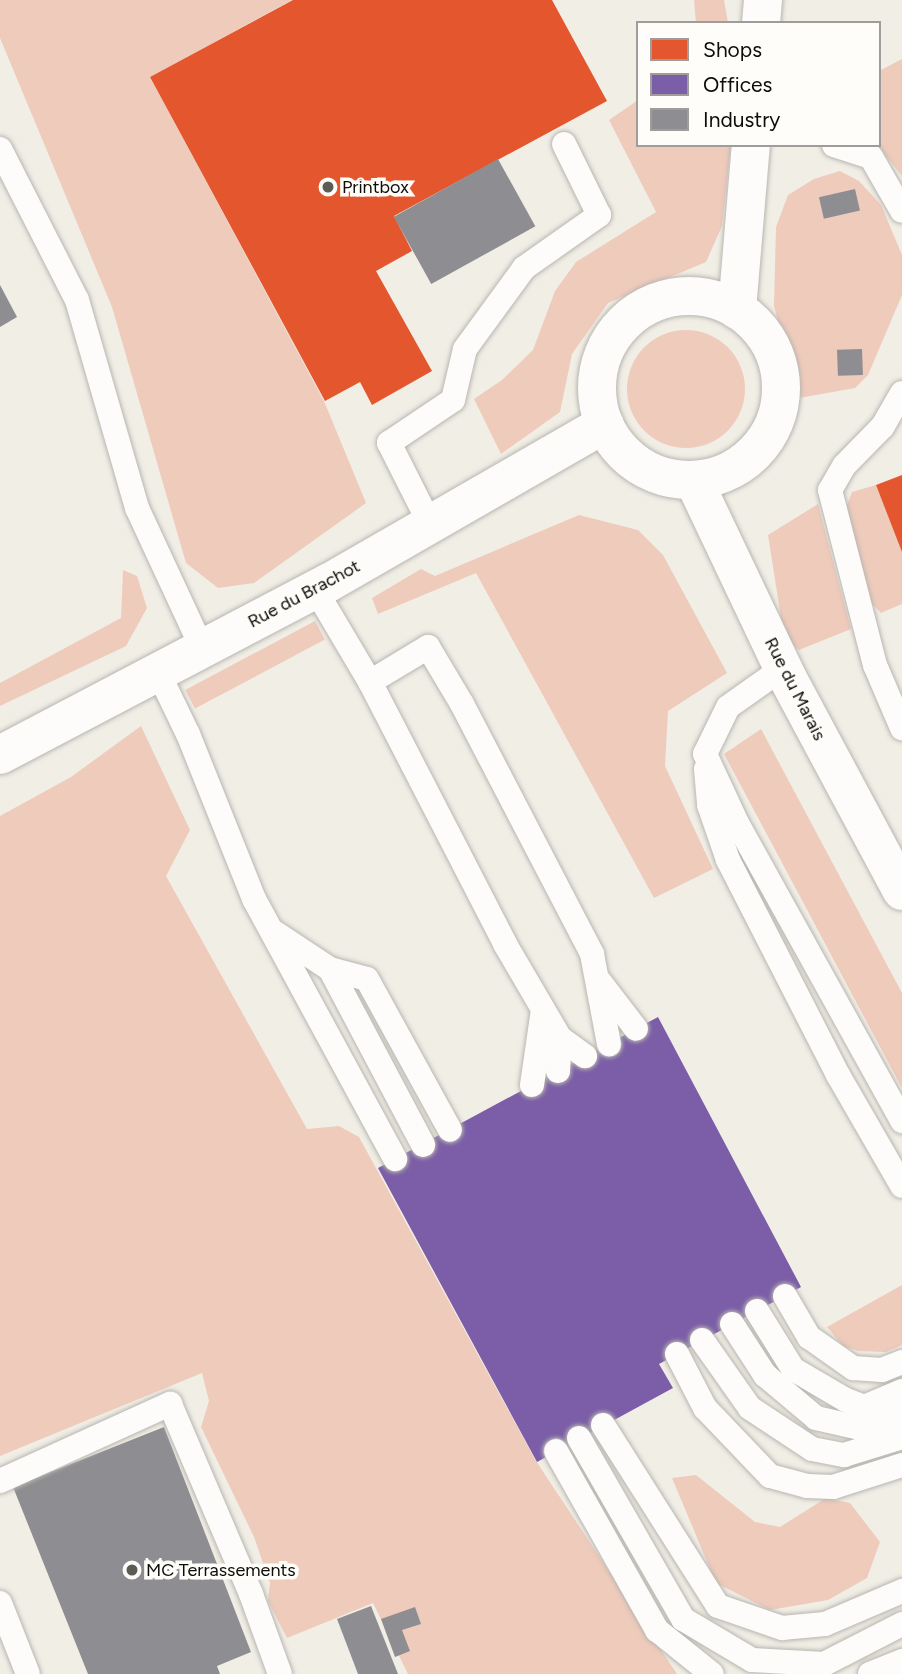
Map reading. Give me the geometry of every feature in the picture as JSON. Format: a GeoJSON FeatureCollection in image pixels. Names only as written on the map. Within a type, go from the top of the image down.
{"type":"FeatureCollection","features":[{"type":"Feature","properties":{"kind":"street"},"geometry":{"type":"LineString","coordinates":[[761,21],[762,0]]}},
{"type":"Feature","properties":{"kind":"street"},"geometry":{"type":"LineString","coordinates":[[737,310],[751,147]]}},
{"type":"Feature","properties":{"kind":"street"},"geometry":{"type":"LineString","coordinates":[[688,296],[737,310],[758,328],[773,351],[780,378],[779,405],[770,431],[754,454],[732,470],[695,482],[656,475],[634,463],[604,424],[597,399],[598,373],[619,327],[663,300],[688,296]]}},
{"type":"Feature","properties":{"kind":"street","name":"Rue du Brachot"},"geometry":{"type":"LineString","coordinates":[[0,755],[315,589],[604,424]]}},
{"type":"Feature","properties":{"kind":"street","name":"Rue du Marais"},"geometry":{"type":"LineString","coordinates":[[695,482],[783,668],[902,891]]}},
{"type":"Feature","properties":{"kind":"lane"},"geometry":{"type":"LineString","coordinates":[[430,524],[389,443],[453,400],[465,349],[524,268],[599,215],[564,144]]}},
{"type":"Feature","properties":{"kind":"lane"},"geometry":{"type":"LineString","coordinates":[[840,147],[871,158],[902,211]]}},
{"type":"Feature","properties":{"kind":"lane"},"geometry":{"type":"LineString","coordinates":[[0,149],[77,300],[137,508],[202,648]]}},
{"type":"Feature","properties":{"kind":"lane"},"geometry":{"type":"LineString","coordinates":[[902,393],[882,427],[844,466],[830,490],[874,665],[902,728]]}},
{"type":"Feature","properties":{"kind":"lane"},"geometry":{"type":"LineString","coordinates":[[315,589],[370,682],[543,1010],[560,1038],[585,1056]]}},
{"type":"Feature","properties":{"kind":"lane"},"geometry":{"type":"LineString","coordinates":[[370,682],[428,647],[462,704],[592,954],[609,1044]]}},
{"type":"Feature","properties":{"kind":"lane"},"geometry":{"type":"LineString","coordinates":[[783,668],[727,707],[705,754],[709,806],[728,860],[838,1075],[902,1186]]}},
{"type":"Feature","properties":{"kind":"lane"},"geometry":{"type":"LineString","coordinates":[[157,670],[188,734],[254,900],[396,1159]]}},
{"type":"Feature","properties":{"kind":"lane"},"geometry":{"type":"LineString","coordinates":[[705,754],[737,823],[902,1121]]}},
{"type":"Feature","properties":{"kind":"lane"},"geometry":{"type":"LineString","coordinates":[[271,931],[330,970],[367,979],[450,1130]]}},
{"type":"Feature","properties":{"kind":"lane"},"geometry":{"type":"LineString","coordinates":[[330,970],[423,1144]]}},
{"type":"Feature","properties":{"kind":"lane"},"geometry":{"type":"LineString","coordinates":[[596,977],[636,1029]]}},
{"type":"Feature","properties":{"kind":"lane"},"geometry":{"type":"LineString","coordinates":[[532,1085],[543,1010]]}},
{"type":"Feature","properties":{"kind":"lane"},"geometry":{"type":"LineString","coordinates":[[558,1071],[560,1038]]}},
{"type":"Feature","properties":{"kind":"lane"},"geometry":{"type":"LineString","coordinates":[[785,1296],[809,1337],[853,1368],[882,1370],[902,1362]]}},
{"type":"Feature","properties":{"kind":"lane"},"geometry":{"type":"LineString","coordinates":[[757,1311],[793,1369],[846,1400],[864,1407],[902,1391]]}},
{"type":"Feature","properties":{"kind":"lane"},"geometry":{"type":"LineString","coordinates":[[732,1324],[765,1375],[816,1419],[860,1428],[902,1414]]}},
{"type":"Feature","properties":{"kind":"lane"},"geometry":{"type":"LineString","coordinates":[[702,1340],[750,1408],[811,1449],[844,1455],[902,1437]]}},
{"type":"Feature","properties":{"kind":"lane"},"geometry":{"type":"LineString","coordinates":[[677,1354],[705,1408],[770,1476],[807,1486],[833,1488],[902,1465]]}},
{"type":"Feature","properties":{"kind":"lane"},"geometry":{"type":"LineString","coordinates":[[0,1480],[170,1404],[251,1594],[280,1674]]}},
{"type":"Feature","properties":{"kind":"lane"},"geometry":{"type":"LineString","coordinates":[[603,1425],[718,1606],[782,1628],[825,1624],[902,1591]]}},
{"type":"Feature","properties":{"kind":"lane"},"geometry":{"type":"LineString","coordinates":[[579,1438],[683,1619],[752,1660],[824,1664],[902,1624]]}},
{"type":"Feature","properties":{"kind":"lane"},"geometry":{"type":"LineString","coordinates":[[556,1451],[657,1630],[712,1674]]}},
{"type":"Feature","properties":{"kind":"lane"},"geometry":{"type":"LineString","coordinates":[[0,1603],[28,1674]]}},
{"type":"Feature","properties":{"kind":"lane"},"geometry":{"type":"LineString","coordinates":[[870,1674],[902,1661]]}},
{"type":"Feature","properties":{"kind":"shaded area"},"geometry":{"type":"Polygon","coordinates":[[[0,0],[292,0],[150,77],[324,401],[366,503],[254,583],[218,588],[186,563],[112,307],[0,38],[0,0]]]}},
{"type":"Feature","properties":{"kind":"shaded area"},"geometry":{"type":"Polygon","coordinates":[[[694,0],[724,0],[728,21],[696,21],[694,0]]]}},
{"type":"Feature","properties":{"kind":"shaded area"},"geometry":{"type":"Polygon","coordinates":[[[902,59],[902,176],[879,147],[881,147],[881,70],[902,59]]]}},
{"type":"Feature","properties":{"kind":"shaded area"},"geometry":{"type":"Polygon","coordinates":[[[636,101],[636,147],[731,147],[722,226],[706,262],[608,303],[572,354],[560,412],[501,454],[474,399],[502,380],[533,350],[555,291],[576,262],[656,212],[609,120],[636,101]]]}},
{"type":"Feature","properties":{"kind":"shaded area"},"geometry":{"type":"Polygon","coordinates":[[[840,171],[859,181],[881,205],[902,255],[902,295],[868,375],[855,388],[799,398],[774,306],[776,227],[788,195],[814,179],[840,171]]]}},
{"type":"Feature","properties":{"kind":"shaded area"},"geometry":{"type":"Polygon","coordinates":[[[686,330],[709,334],[728,347],[741,366],[745,389],[741,412],[728,431],[709,444],[686,448],[663,444],[644,431],[631,412],[627,389],[631,366],[644,347],[663,334],[686,330]]]}},
{"type":"Feature","properties":{"kind":"shaded area"},"geometry":{"type":"Polygon","coordinates":[[[876,485],[902,549],[902,604],[881,613],[863,594],[845,511],[852,492],[876,485]]]}},
{"type":"Feature","properties":{"kind":"shaded area"},"geometry":{"type":"Polygon","coordinates":[[[818,504],[851,629],[799,650],[784,637],[768,535],[818,504]]]}},
{"type":"Feature","properties":{"kind":"shaded area"},"geometry":{"type":"Polygon","coordinates":[[[579,515],[638,530],[663,555],[727,673],[668,711],[665,766],[713,869],[654,898],[476,573],[378,614],[372,598],[421,569],[435,576],[579,515]]]}},
{"type":"Feature","properties":{"kind":"shaded area"},"geometry":{"type":"Polygon","coordinates":[[[123,570],[137,576],[147,608],[126,646],[0,706],[0,683],[121,618],[123,570]]]}},
{"type":"Feature","properties":{"kind":"shaded area"},"geometry":{"type":"Polygon","coordinates":[[[315,621],[325,640],[195,709],[185,690],[315,621]]]}},
{"type":"Feature","properties":{"kind":"shaded area"},"geometry":{"type":"Polygon","coordinates":[[[141,726],[190,830],[166,876],[307,1129],[339,1126],[359,1137],[536,1461],[677,1674],[408,1674],[373,1603],[287,1638],[268,1601],[270,1583],[254,1537],[201,1427],[209,1401],[202,1373],[0,1456],[0,816],[71,777],[141,726]]]}},
{"type":"Feature","properties":{"kind":"shaded area"},"geometry":{"type":"Polygon","coordinates":[[[761,729],[902,993],[902,1088],[724,754],[761,729]]]}},
{"type":"Feature","properties":{"kind":"shaded area"},"geometry":{"type":"Polygon","coordinates":[[[902,1285],[902,1345],[886,1352],[858,1351],[843,1346],[827,1327],[902,1285]]]}},
{"type":"Feature","properties":{"kind":"shaded area"},"geometry":{"type":"Polygon","coordinates":[[[696,1475],[755,1522],[780,1527],[826,1498],[850,1503],[880,1542],[867,1578],[828,1600],[770,1610],[716,1583],[672,1478],[696,1475]]]}},
{"type":"Feature","properties":{"kind":"building: Shops","name":"Printbox"},"geometry":{"type":"Polygon","coordinates":[[[293,0],[552,0],[607,101],[394,216],[412,251],[376,271],[432,371],[372,405],[360,382],[325,401],[150,77],[293,0]]]}},
{"type":"Feature","properties":{"kind":"building: Shops"},"geometry":{"type":"Polygon","coordinates":[[[902,475],[902,552],[876,485],[902,475]]]}},
{"type":"Feature","properties":{"kind":"building: Offices"},"geometry":{"type":"Polygon","coordinates":[[[658,1017],[801,1287],[659,1364],[673,1388],[537,1462],[378,1168],[658,1017]]]}},
{"type":"Feature","properties":{"kind":"building: Industry"},"geometry":{"type":"Polygon","coordinates":[[[498,159],[535,226],[431,284],[394,217],[498,159]]]}},
{"type":"Feature","properties":{"kind":"building: Industry"},"geometry":{"type":"Polygon","coordinates":[[[855,189],[860,210],[824,219],[819,197],[855,189]]]}},
{"type":"Feature","properties":{"kind":"building: Industry"},"geometry":{"type":"Polygon","coordinates":[[[0,285],[17,317],[0,327],[0,285]]]}},
{"type":"Feature","properties":{"kind":"building: Industry"},"geometry":{"type":"Polygon","coordinates":[[[862,349],[863,375],[838,376],[837,350],[862,349]]]}},
{"type":"Feature","properties":{"kind":"building: Industry","name":"MC Terrassements"},"geometry":{"type":"Polygon","coordinates":[[[164,1427],[251,1652],[217,1666],[220,1674],[88,1674],[13,1487],[164,1427]]]}},
{"type":"Feature","properties":{"kind":"building: Industry"},"geometry":{"type":"Polygon","coordinates":[[[371,1606],[398,1674],[358,1674],[337,1619],[371,1606]]]}},
{"type":"Feature","properties":{"kind":"building: Industry"},"geometry":{"type":"Polygon","coordinates":[[[415,1607],[421,1624],[402,1630],[410,1651],[395,1657],[381,1619],[415,1607]]]}},
{"type":"Feature","properties":{"kind":"place","name":"Printbox"},"geometry":{"type":"Point","coordinates":[328,187]}},
{"type":"Feature","properties":{"kind":"place","name":"MC Terrassements"},"geometry":{"type":"Point","coordinates":[132,1570]}}]}
